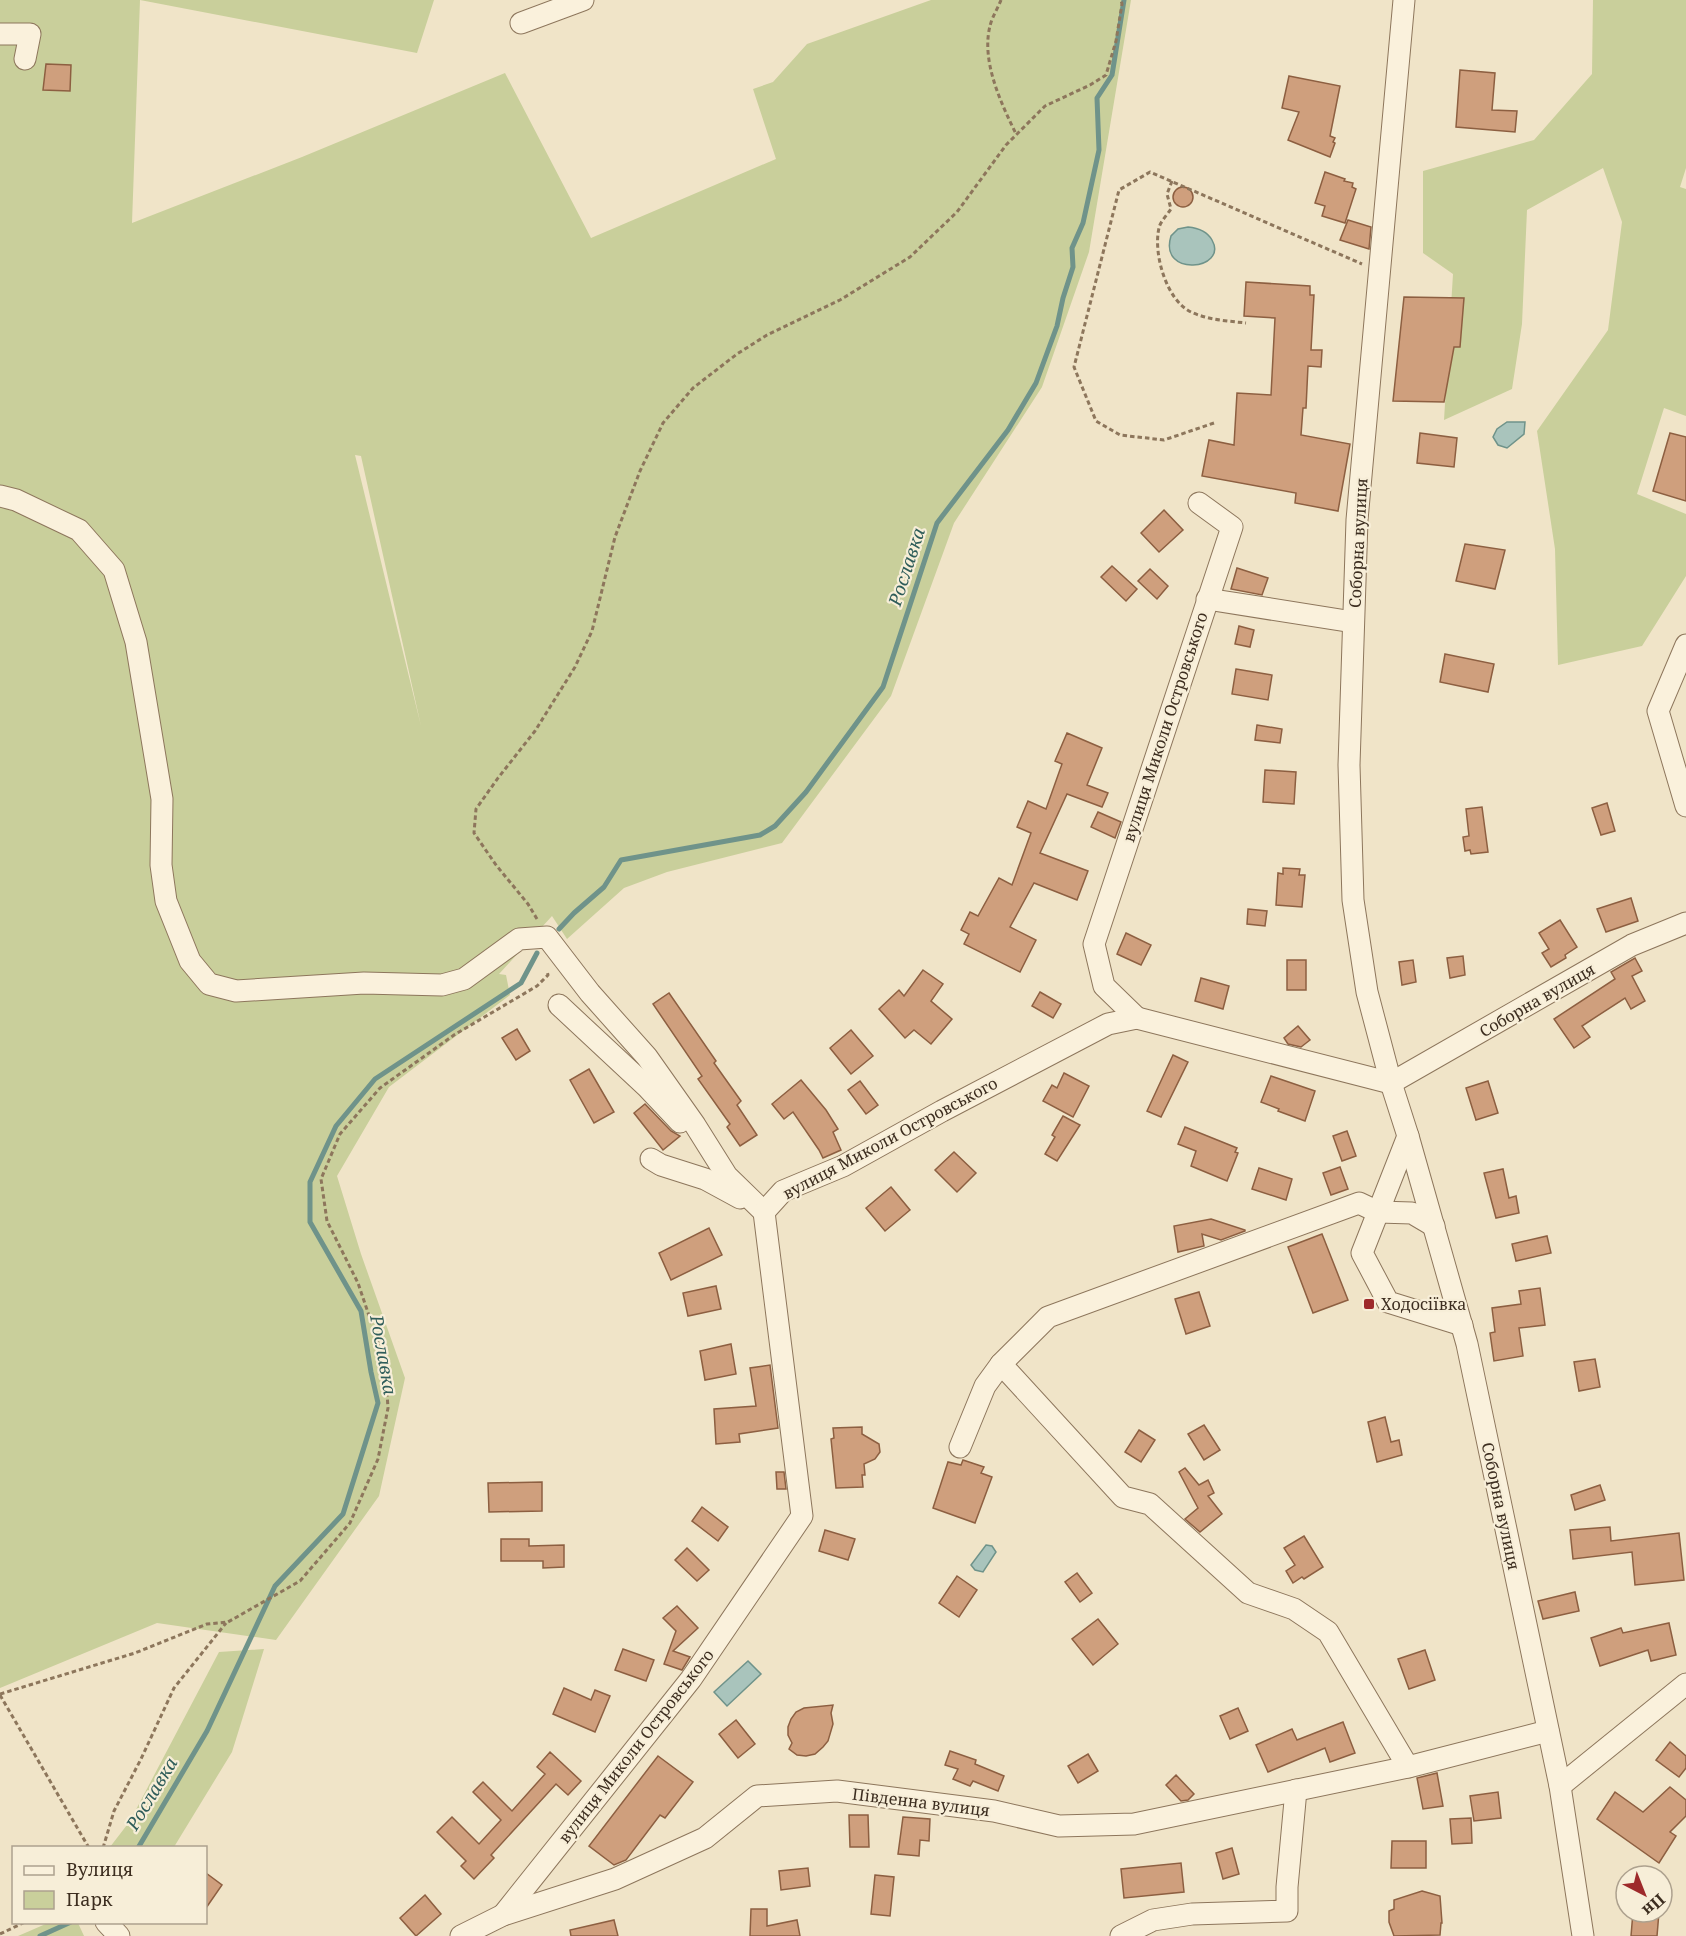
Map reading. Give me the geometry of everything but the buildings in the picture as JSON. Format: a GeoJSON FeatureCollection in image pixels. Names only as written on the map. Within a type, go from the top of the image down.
{"type":"FeatureCollection","features":[{"type":"Feature","properties":{"kind":"street"},"geometry":{"type":"LineString","coordinates":[[521,23],[583,0]]}},
{"type":"Feature","properties":{"kind":"street","name":"Соборна вулиця"},"geometry":{"type":"LineString","coordinates":[[1404,0],[1357,520],[1348,765],[1353,900],[1367,992],[1391,1083],[1462,1325],[1560,1786],[1583,1936]]}},
{"type":"Feature","properties":{"kind":"street"},"geometry":{"type":"LineString","coordinates":[[0,34],[30,34],[25,60]]}},
{"type":"Feature","properties":{"kind":"street"},"geometry":{"type":"LineString","coordinates":[[0,496],[16,500],[79,530],[114,570],[136,642],[162,799],[161,865],[166,901],[190,961],[209,984],[236,991],[364,983],[442,985],[464,979],[519,939],[547,937],[590,993],[647,1057],[727,1176],[764,1212]]}},
{"type":"Feature","properties":{"kind":"street","name":"вулиця Миколи Островського"},"geometry":{"type":"LineString","coordinates":[[1137,1018],[1104,986],[1094,944],[1232,528],[1199,503]]}},
{"type":"Feature","properties":{"kind":"street"},"geometry":{"type":"LineString","coordinates":[[1207,599],[1353,622]]}},
{"type":"Feature","properties":{"kind":"street"},"geometry":{"type":"LineString","coordinates":[[1686,645],[1658,711],[1686,806]]}},
{"type":"Feature","properties":{"kind":"street","name":"Соборна вулиця"},"geometry":{"type":"LineString","coordinates":[[1391,1083],[1632,945],[1686,923]]}},
{"type":"Feature","properties":{"kind":"street"},"geometry":{"type":"LineString","coordinates":[[559,1005],[710,1149]]}},
{"type":"Feature","properties":{"kind":"street"},"geometry":{"type":"LineString","coordinates":[[1137,1018],[1391,1083]]}},
{"type":"Feature","properties":{"kind":"street","name":"вулиця Миколи Островського"},"geometry":{"type":"LineString","coordinates":[[503,1915],[692,1679],[802,1516],[764,1212],[783,1191],[843,1166],[1108,1024],[1137,1018]]}},
{"type":"Feature","properties":{"kind":"street"},"geometry":{"type":"LineString","coordinates":[[1408,1136],[1362,1252],[1388,1302],[1462,1325]]}},
{"type":"Feature","properties":{"kind":"street"},"geometry":{"type":"LineString","coordinates":[[651,1159],[661,1165],[705,1179],[764,1212]]}},
{"type":"Feature","properties":{"kind":"street"},"geometry":{"type":"LineString","coordinates":[[960,1447],[985,1386],[1001,1364],[1048,1317],[1359,1203],[1378,1212],[1412,1213],[1434,1226]]}},
{"type":"Feature","properties":{"kind":"street"},"geometry":{"type":"LineString","coordinates":[[1001,1364],[1123,1497],[1150,1504],[1248,1593],[1294,1609],[1328,1632],[1408,1767]]}},
{"type":"Feature","properties":{"kind":"street"},"geometry":{"type":"LineString","coordinates":[[1560,1786],[1686,1684]]}},
{"type":"Feature","properties":{"kind":"street","name":"Південна вулиця"},"geometry":{"type":"LineString","coordinates":[[461,1936],[503,1915],[615,1880],[705,1838],[757,1796],[837,1791],[993,1811],[1059,1826],[1134,1824],[1408,1767],[1548,1731]]}},
{"type":"Feature","properties":{"kind":"street"},"geometry":{"type":"LineString","coordinates":[[1121,1936],[1153,1920],[1192,1914],[1287,1911],[1296,1790]]}},
{"type":"Feature","properties":{"kind":"path"},"geometry":{"type":"LineString","coordinates":[[1001,0],[990,25],[987,60],[1016,134]]}},
{"type":"Feature","properties":{"kind":"path"},"geometry":{"type":"LineString","coordinates":[[104,1846],[114,1811],[174,1688],[213,1637],[228,1622],[300,1581],[350,1523],[378,1459],[388,1407],[385,1363],[358,1283],[327,1221],[321,1179],[340,1134],[381,1088],[454,1035],[537,986],[548,975],[547,937],[528,904],[496,865],[474,832],[476,809],[535,731],[579,658],[592,631],[615,537],[640,471],[663,423],[693,388],[737,354],[767,335],[840,300],[910,257],[957,212],[1006,145],[1044,106],[1106,75],[1116,41],[1121,0]]}},
{"type":"Feature","properties":{"kind":"path"},"geometry":{"type":"LineString","coordinates":[[1214,423],[1164,440],[1120,435],[1096,421],[1074,367],[1119,190],[1150,171],[1380,272]]}},
{"type":"Feature","properties":{"kind":"path"},"geometry":{"type":"LineString","coordinates":[[1172,181],[1167,194],[1171,209],[1159,226],[1157,249],[1171,294],[1189,311],[1217,320],[1246,323]]}},
{"type":"Feature","properties":{"kind":"path"},"geometry":{"type":"LineString","coordinates":[[88,1846],[0,1694],[135,1653],[207,1624],[228,1622]]}},
{"type":"Feature","properties":{"kind":"path"},"geometry":{"type":"LineString","coordinates":[[0,1934],[23,1924]]}},
{"type":"Feature","properties":{"kind":"green space"},"geometry":{"type":"Polygon","coordinates":[[[0,0],[140,0],[132,223],[302,157],[505,73],[591,238],[776,159],[753,89],[773,82],[807,44],[931,0],[1131,0],[1089,252],[1042,387],[954,523],[891,696],[782,843],[667,872],[624,888],[567,939],[552,916],[499,974],[506,975],[510,995],[389,1087],[337,1176],[361,1254],[405,1378],[379,1496],[276,1640],[157,1623],[0,1688],[0,0]],[[355,455],[421,726],[361,456],[355,455]]]}},
{"type":"Feature","properties":{"kind":"green space"},"geometry":{"type":"Polygon","coordinates":[[[140,0],[434,0],[417,53],[140,0]]]}},
{"type":"Feature","properties":{"kind":"green space"},"geometry":{"type":"Polygon","coordinates":[[[1593,0],[1686,0],[1686,168],[1680,187],[1686,189],[1686,416],[1664,408],[1637,494],[1686,514],[1686,576],[1642,646],[1558,665],[1555,549],[1537,431],[1608,330],[1622,222],[1603,168],[1527,210],[1522,324],[1512,389],[1444,420],[1453,274],[1423,253],[1423,171],[1534,140],[1592,74],[1593,0]]]}},
{"type":"Feature","properties":{"kind":"green space"},"geometry":{"type":"Polygon","coordinates":[[[264,1649],[232,1752],[175,1846],[111,1846],[130,1821],[219,1652],[264,1649]]]}},
{"type":"Feature","properties":{"kind":"green space"},"geometry":{"type":"Polygon","coordinates":[[[46,1924],[78,1924],[84,1936],[18,1936],[46,1924]]]}},
{"type":"Feature","properties":{"kind":"water"},"geometry":{"type":"Polygon","coordinates":[[[1188,227],[1208,234],[1212,240],[1215,250],[1211,258],[1203,263],[1183,264],[1174,259],[1170,249],[1171,236],[1178,229],[1188,227]]]}},
{"type":"Feature","properties":{"kind":"water"},"geometry":{"type":"Polygon","coordinates":[[[1507,422],[1525,422],[1524,434],[1507,448],[1498,445],[1493,437],[1497,429],[1507,422]]]}},
{"type":"Feature","properties":{"kind":"water"},"geometry":{"type":"Polygon","coordinates":[[[986,1545],[992,1546],[996,1552],[983,1572],[975,1570],[971,1565],[986,1545]]]}},
{"type":"Feature","properties":{"kind":"water"},"geometry":{"type":"Polygon","coordinates":[[[748,1661],[761,1674],[727,1706],[714,1692],[748,1661]]]}},
{"type":"Feature","properties":{"kind":"waterway","name":"Рославка"},"geometry":{"type":"LineString","coordinates":[[559,929],[604,887],[621,860],[760,835],[775,826],[806,792],[883,687],[937,523],[1008,430],[1036,383],[1057,326],[1073,267],[1072,248],[1083,223],[1099,150],[1097,98],[1112,75],[1124,0]]}},
{"type":"Feature","properties":{"kind":"waterway","name":"Рославка"},"geometry":{"type":"LineString","coordinates":[[139,1846],[207,1731],[275,1586],[343,1514],[378,1403],[361,1311],[310,1222],[310,1182],[336,1126],[375,1079],[521,983],[537,953]]}},
{"type":"Feature","properties":{"kind":"waterway","name":"Рославка"},"geometry":{"type":"LineString","coordinates":[[40,1936],[67,1924]]}},
{"type":"Feature","properties":{"kind":"place","name":"Ходосіївка"},"geometry":{"type":"Point","coordinates":[1369,1304]}}]}
